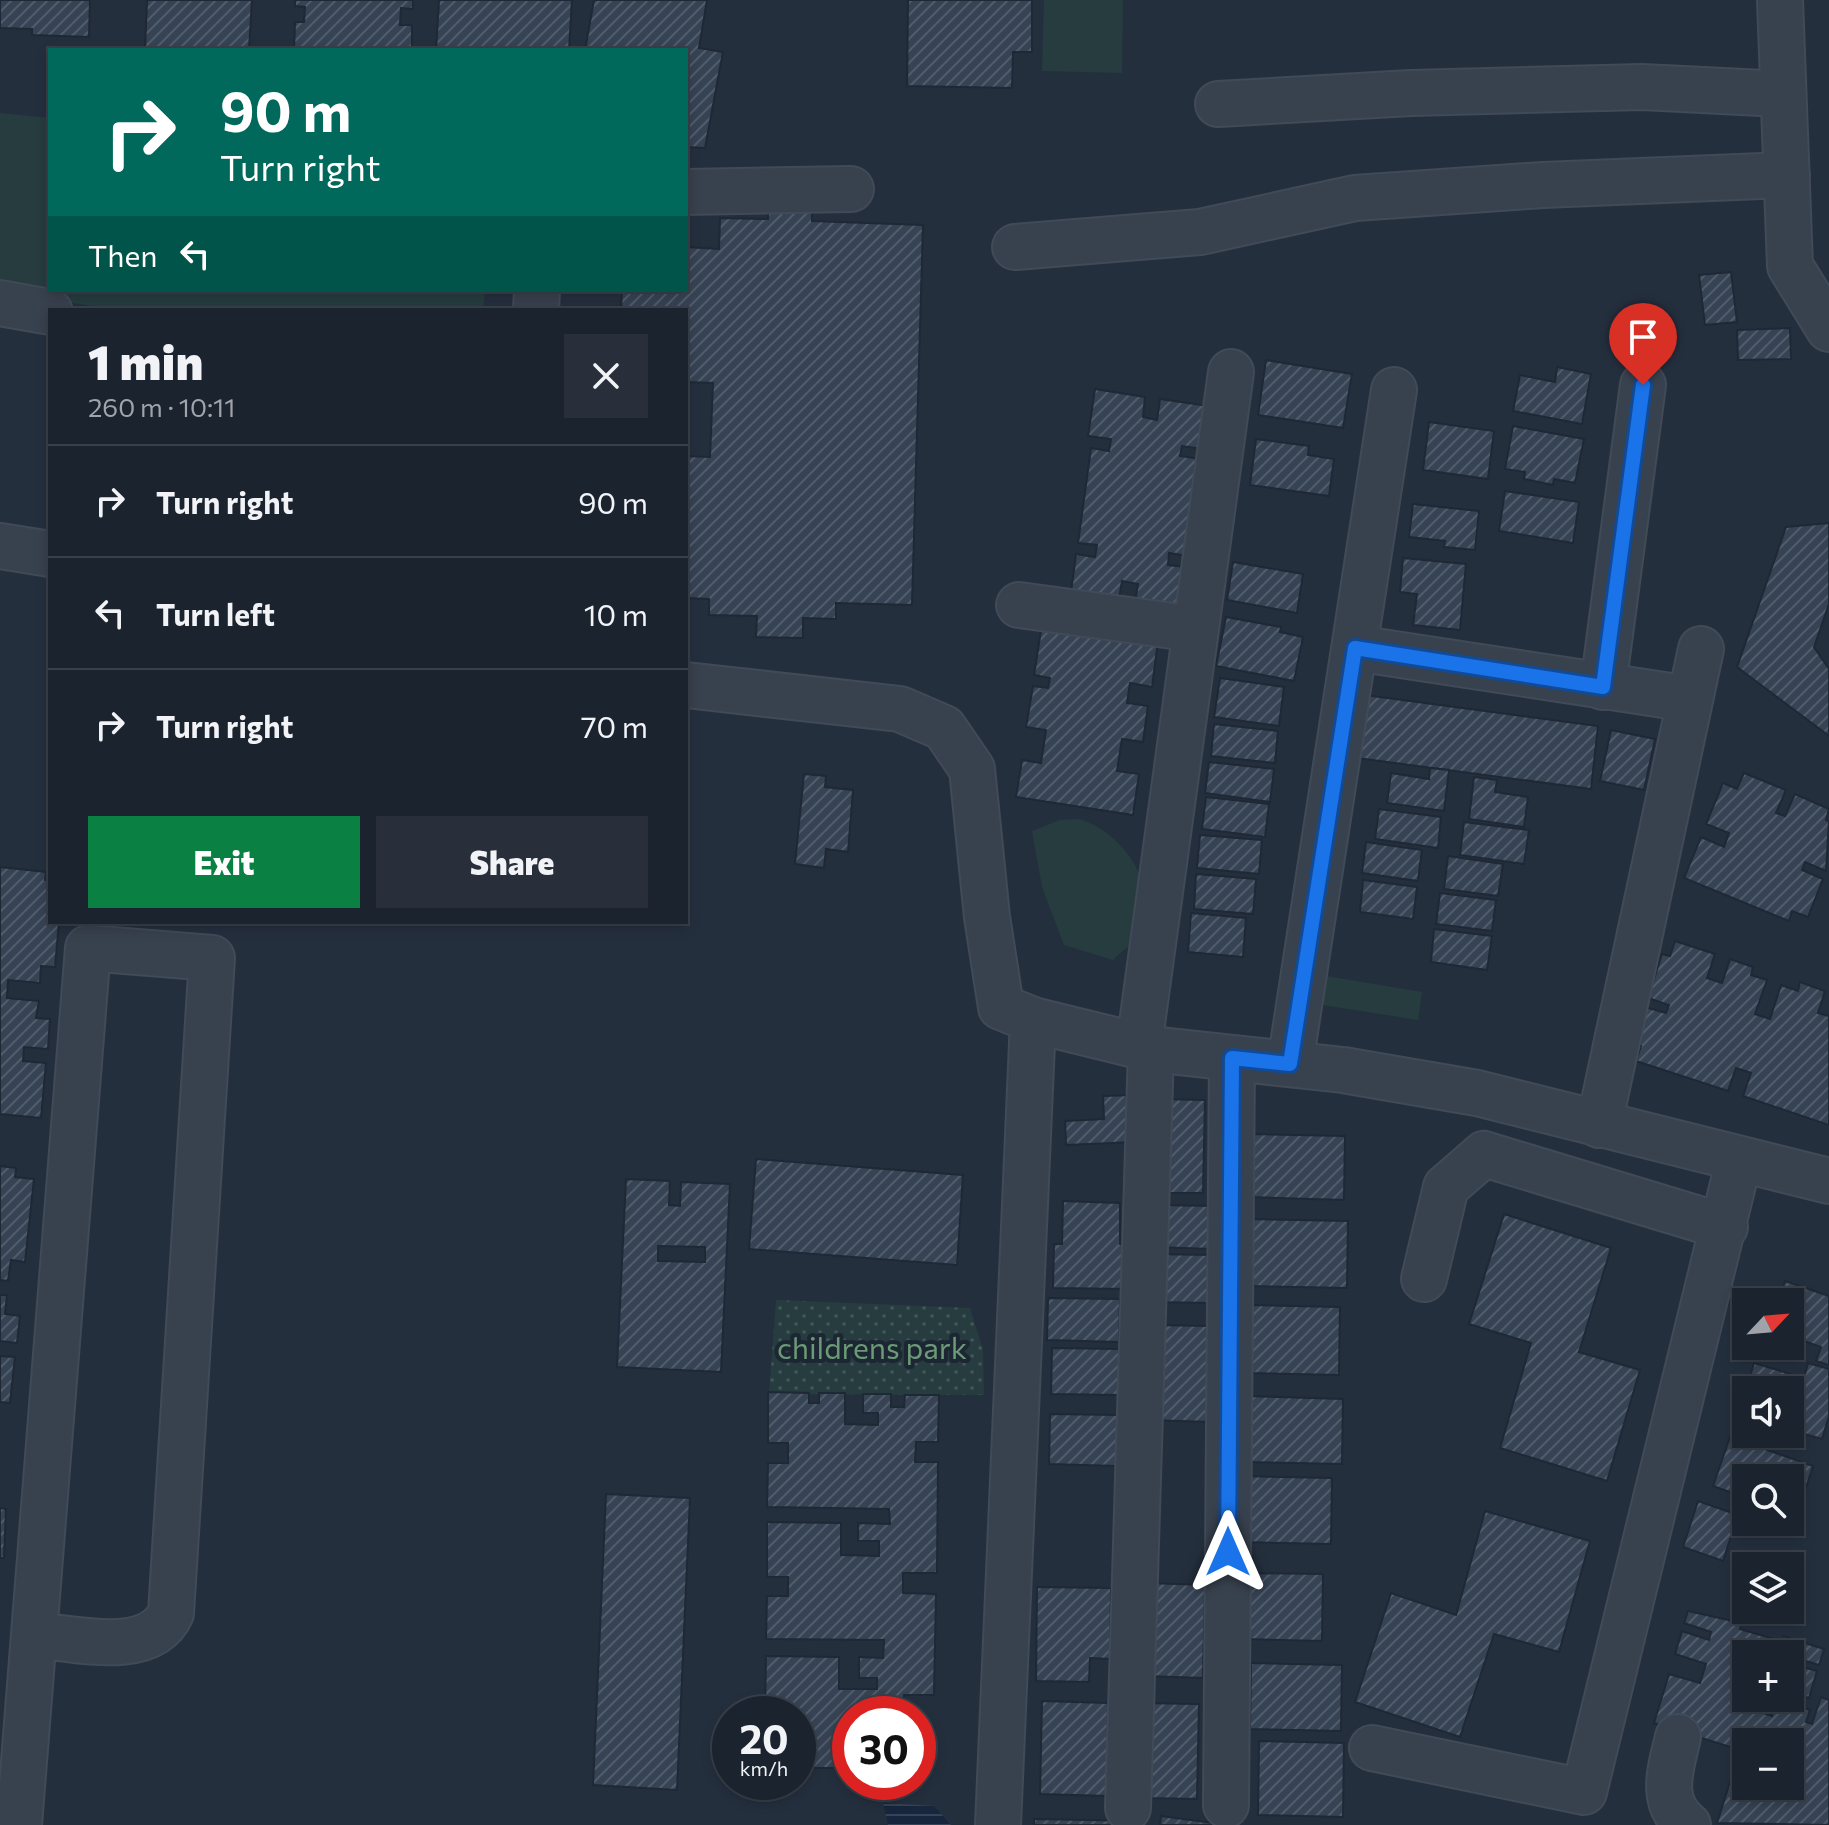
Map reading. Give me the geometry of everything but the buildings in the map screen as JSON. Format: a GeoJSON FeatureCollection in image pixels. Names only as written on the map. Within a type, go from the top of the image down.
{"type":"FeatureCollection","features":[{"type":"Feature","properties":{"kind":"street"},"geometry":{"type":"LineString","coordinates":[[1780,0],[1790,266],[1829,329]]}},
{"type":"Feature","properties":{"kind":"street"},"geometry":{"type":"LineString","coordinates":[[1808,0],[1818,258],[1829,275]]}},
{"type":"Feature","properties":{"kind":"street"},"geometry":{"type":"LineString","coordinates":[[1218,104],[1411,93],[1642,87],[1783,94]]}},
{"type":"Feature","properties":{"kind":"street"},"geometry":{"type":"LineString","coordinates":[[1015,247],[1200,232],[1355,198],[1543,185],[1787,175]]}},
{"type":"Feature","properties":{"kind":"street"},"geometry":{"type":"LineString","coordinates":[[688,192],[851,189]]}},
{"type":"Feature","properties":{"kind":"street"},"geometry":{"type":"LineString","coordinates":[[0,303],[48,312]]}},
{"type":"Feature","properties":{"kind":"street"},"geometry":{"type":"LineString","coordinates":[[1128,1808],[1145,1048],[1195,629],[1231,372]]}},
{"type":"Feature","properties":{"kind":"street"},"geometry":{"type":"LineString","coordinates":[[1603,687],[1643,385]]}},
{"type":"Feature","properties":{"kind":"street"},"geometry":{"type":"LineString","coordinates":[[1290,1064],[1394,390]]}},
{"type":"Feature","properties":{"kind":"street"},"geometry":{"type":"LineString","coordinates":[[0,546],[48,554]]}},
{"type":"Feature","properties":{"kind":"street"},"geometry":{"type":"LineString","coordinates":[[1019,605],[1195,629]]}},
{"type":"Feature","properties":{"kind":"street"},"geometry":{"type":"LineString","coordinates":[[1355,648],[1690,699]]}},
{"type":"Feature","properties":{"kind":"street"},"geometry":{"type":"LineString","coordinates":[[1599,1125],[1701,649]]}},
{"type":"Feature","properties":{"kind":"street"},"geometry":{"type":"LineString","coordinates":[[688,685],[900,709],[944,728],[972,769],[987,917],[1001,1007],[1033,1020],[1145,1048],[1290,1064],[1477,1093],[1829,1181]]}},
{"type":"Feature","properties":{"kind":"street"},"geometry":{"type":"LineString","coordinates":[[19,1825],[88,948],[212,958],[171,1613],[165,1627],[152,1635],[126,1642],[34,1635]]}},
{"type":"Feature","properties":{"kind":"street"},"geometry":{"type":"LineString","coordinates":[[998,1825],[1033,1020]]}},
{"type":"Feature","properties":{"kind":"street"},"geometry":{"type":"LineString","coordinates":[[1226,1805],[1232,1058]]}},
{"type":"Feature","properties":{"kind":"street"},"geometry":{"type":"LineString","coordinates":[[1424,1279],[1446,1187],[1484,1154],[1725,1227]]}},
{"type":"Feature","properties":{"kind":"street"},"geometry":{"type":"LineString","coordinates":[[1372,1748],[1584,1792],[1739,1160]]}},
{"type":"Feature","properties":{"kind":"street"},"geometry":{"type":"LineString","coordinates":[[1678,1737],[1667,1789],[1675,1815],[1688,1825]]}},
{"type":"Feature","properties":{"kind":"green space"},"geometry":{"type":"Polygon","coordinates":[[[1044,0],[1123,0],[1122,73],[1042,71],[1044,0]]]}},
{"type":"Feature","properties":{"kind":"green space"},"geometry":{"type":"Polygon","coordinates":[[[0,113],[48,118],[48,292],[485,292],[483,308],[104,308],[0,291],[0,113]]]}},
{"type":"Feature","properties":{"kind":"green space"},"geometry":{"type":"Polygon","coordinates":[[[1076,819],[1100,828],[1126,852],[1143,883],[1145,916],[1140,933],[1113,960],[1064,945],[1042,887],[1032,831],[1060,820],[1076,819]]]}},
{"type":"Feature","properties":{"kind":"green space"},"geometry":{"type":"Polygon","coordinates":[[[1314,974],[1422,992],[1418,1020],[1310,1003],[1314,974]]]}},
{"type":"Feature","properties":{"kind":"green space","name":"childrens park"},"geometry":{"type":"Polygon","coordinates":[[[776,1300],[970,1308],[983,1350],[984,1395],[769,1394],[776,1300]]]}},
{"type":"Feature","properties":{"kind":"water"},"geometry":{"type":"Polygon","coordinates":[[[883,1803],[934,1806],[951,1825],[888,1825],[883,1803]]]}},
{"type":"Feature","properties":{"kind":"route"},"geometry":{"type":"LineString","coordinates":[[1228,1552],[1232,1058],[1290,1064],[1355,648],[1603,687],[1643,385]]}}]}
